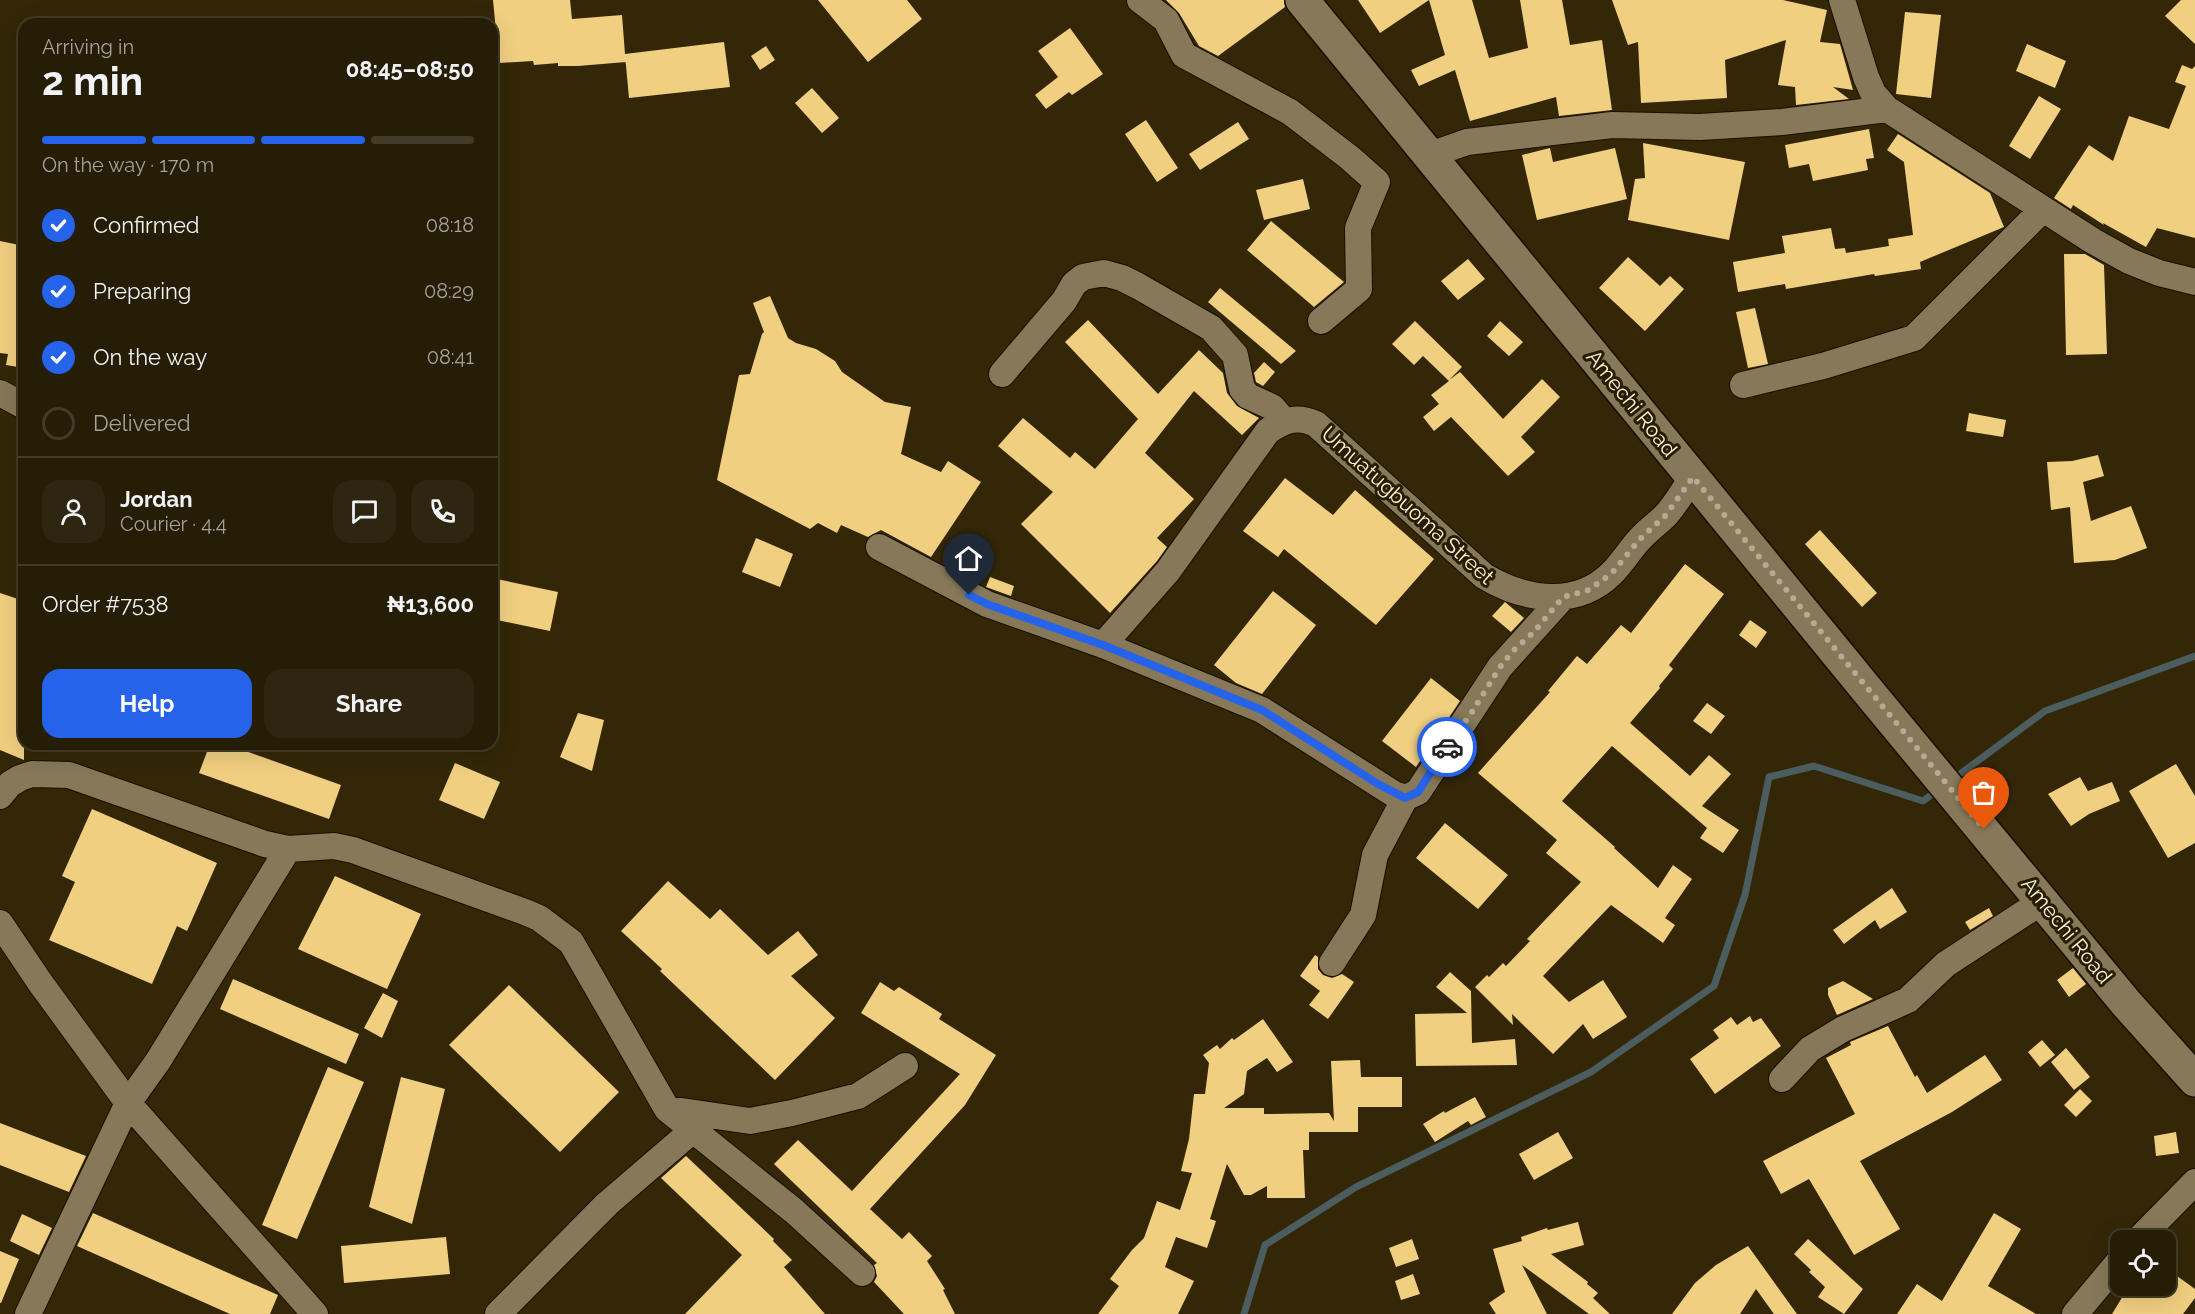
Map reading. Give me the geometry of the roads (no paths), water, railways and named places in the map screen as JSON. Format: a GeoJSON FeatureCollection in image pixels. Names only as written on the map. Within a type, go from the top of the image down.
{"type":"FeatureCollection","features":[{"type":"Feature","properties":{"kind":"main road","name":"Amechi Road"},"geometry":{"type":"LineString","coordinates":[[1302,0],[1872,696],[2126,1003],[2195,1080]]}},
{"type":"Feature","properties":{"kind":"street"},"geometry":{"type":"LineString","coordinates":[[1140,0],[1166,20],[1184,55],[1290,112],[1377,182],[1358,228],[1359,289],[1321,321]]}},
{"type":"Feature","properties":{"kind":"street"},"geometry":{"type":"LineString","coordinates":[[1842,0],[1866,77],[1873,93],[1887,109],[2093,242],[2158,273],[2195,282]]}},
{"type":"Feature","properties":{"kind":"street"},"geometry":{"type":"LineString","coordinates":[[1430,155],[1467,142],[1612,125],[1700,127],[1782,122],[1887,109]]}},
{"type":"Feature","properties":{"kind":"street"},"geometry":{"type":"LineString","coordinates":[[1743,385],[1823,366],[1914,338],[2043,209]]}},
{"type":"Feature","properties":{"kind":"street"},"geometry":{"type":"LineString","coordinates":[[1002,374],[1064,301],[1074,284],[1083,277],[1104,273],[1138,286],[1211,328],[1235,355],[1242,389],[1248,396],[1272,407],[1284,421],[1268,431],[1168,571],[1103,645]]}},
{"type":"Feature","properties":{"kind":"street"},"geometry":{"type":"LineString","coordinates":[[0,393],[18,403]]}},
{"type":"Feature","properties":{"kind":"street","name":"Umuatugbuoma Street"},"geometry":{"type":"LineString","coordinates":[[1284,421],[1305,418],[1316,424],[1484,576],[1502,587],[1528,595],[1563,597],[1589,590],[1612,573],[1640,539],[1666,515],[1693,477]]}},
{"type":"Feature","properties":{"kind":"street"},"geometry":{"type":"LineString","coordinates":[[879,547],[987,604],[1103,645],[1218,694],[1262,710],[1384,788],[1405,798]]}},
{"type":"Feature","properties":{"kind":"street"},"geometry":{"type":"LineString","coordinates":[[1332,963],[1363,915],[1375,855],[1405,798],[1418,792],[1500,667],[1563,597]]}},
{"type":"Feature","properties":{"kind":"street"},"geometry":{"type":"LineString","coordinates":[[0,796],[10,784],[32,774],[69,775],[265,843],[288,849],[334,846],[353,850],[538,918],[571,942],[668,1109],[794,1211],[862,1273]]}},
{"type":"Feature","properties":{"kind":"street"},"geometry":{"type":"LineString","coordinates":[[27,1314],[128,1103],[158,1061],[288,849]]}},
{"type":"Feature","properties":{"kind":"street"},"geometry":{"type":"LineString","coordinates":[[1782,1078],[1810,1049],[1843,1029],[1908,1000],[1946,964],[2043,901]]}},
{"type":"Feature","properties":{"kind":"street"},"geometry":{"type":"LineString","coordinates":[[0,923],[39,981],[128,1103],[315,1314]]}},
{"type":"Feature","properties":{"kind":"street"},"geometry":{"type":"LineString","coordinates":[[668,1109],[750,1121],[858,1096],[905,1066]]}},
{"type":"Feature","properties":{"kind":"street"},"geometry":{"type":"LineString","coordinates":[[498,1314],[607,1204],[693,1130]]}},
{"type":"Feature","properties":{"kind":"street"},"geometry":{"type":"LineString","coordinates":[[2148,1230],[2195,1182]]}},
{"type":"Feature","properties":{"kind":"street"},"geometry":{"type":"LineString","coordinates":[[2075,1314],[2110,1272]]}},
{"type":"Feature","properties":{"kind":"waterway"},"geometry":{"type":"LineString","coordinates":[[1952,780],[2045,711],[2195,656]]}},
{"type":"Feature","properties":{"kind":"waterway"},"geometry":{"type":"LineString","coordinates":[[1244,1314],[1265,1245],[1356,1187],[1591,1072],[1714,986],[1745,895],[1769,777],[1814,766],[1923,801],[1938,790]]}}]}
